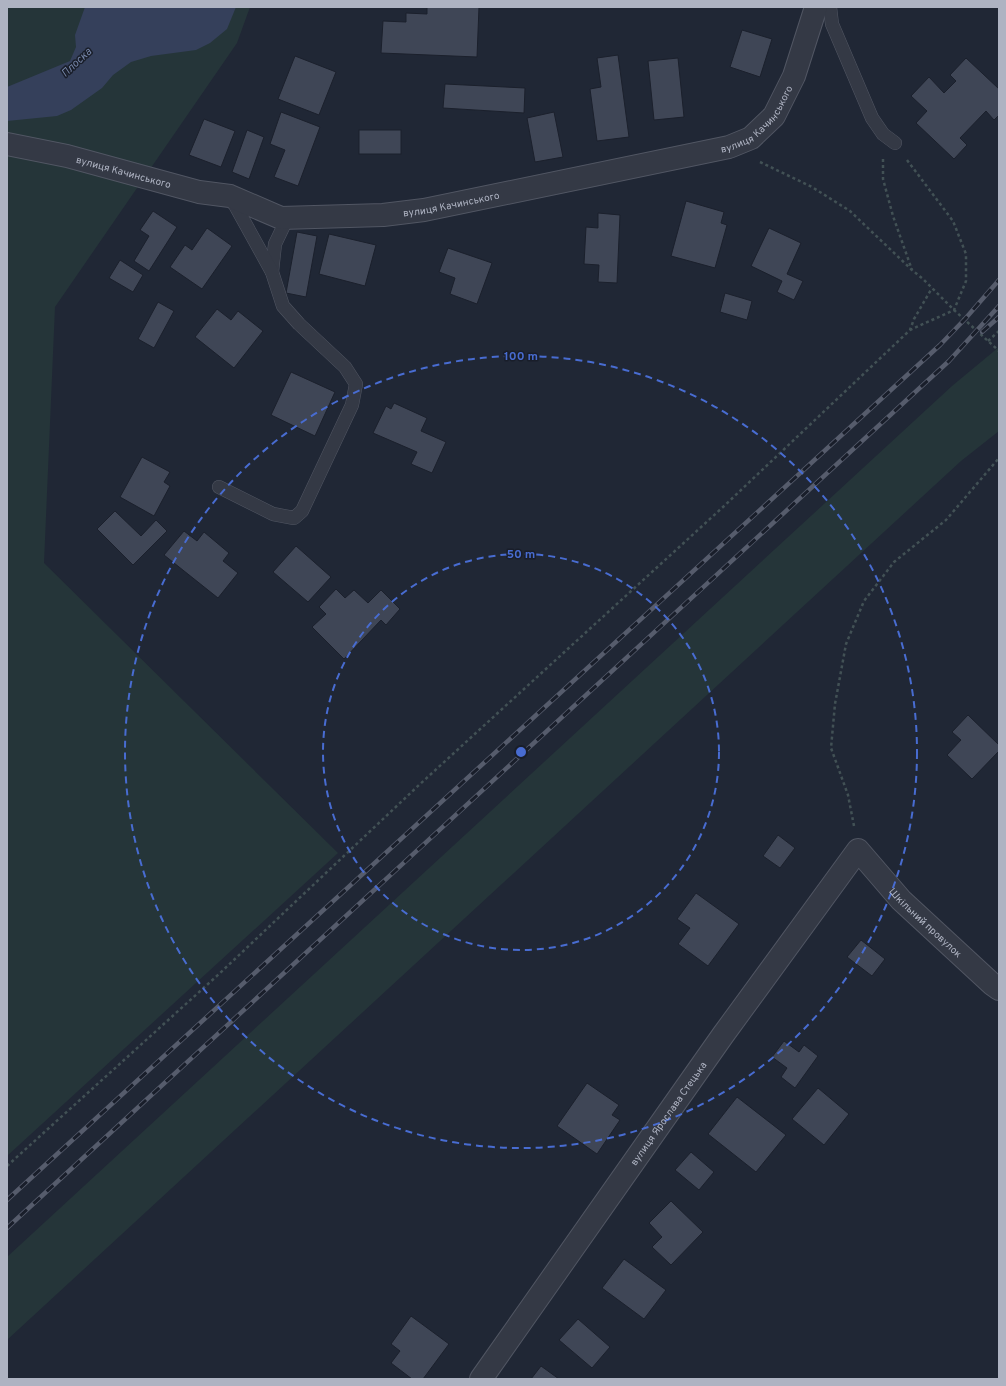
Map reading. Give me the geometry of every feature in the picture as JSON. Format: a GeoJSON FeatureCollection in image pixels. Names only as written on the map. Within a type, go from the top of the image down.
{"type":"FeatureCollection","features":[{"type":"Feature","properties":{"kind":"street","name":"вулиця Качинського"},"geometry":{"type":"LineString","coordinates":[[7,144],[67,156],[199,192],[230,196],[281,218],[287,219],[383,215],[424,210],[729,147],[751,138],[774,116],[794,76],[816,7]]}},
{"type":"Feature","properties":{"kind":"street","name":"Шкільний провулок"},"geometry":{"type":"LineString","coordinates":[[858,850],[901,900],[999,989]]}},
{"type":"Feature","properties":{"kind":"street","name":"вулиця Ярослава Стецька"},"geometry":{"type":"LineString","coordinates":[[481,1379],[723,1034],[858,850]]}},
{"type":"Feature","properties":{"kind":"lane"},"geometry":{"type":"LineString","coordinates":[[830,7],[832,24],[872,118],[883,134],[895,143]]}},
{"type":"Feature","properties":{"kind":"lane"},"geometry":{"type":"LineString","coordinates":[[219,487],[273,514],[294,518],[302,511],[352,405],[356,384],[345,367],[282,306],[272,272],[230,196]]}},
{"type":"Feature","properties":{"kind":"lane"},"geometry":{"type":"LineString","coordinates":[[272,272],[275,244],[287,219]]}},
{"type":"Feature","properties":{"kind":"path"},"geometry":{"type":"LineString","coordinates":[[883,134],[883,179],[912,270]]}},
{"type":"Feature","properties":{"kind":"path"},"geometry":{"type":"LineString","coordinates":[[7,1166],[219,974],[425,780],[723,507],[910,330],[954,310],[966,281],[966,254],[953,221],[895,143]]}},
{"type":"Feature","properties":{"kind":"path"},"geometry":{"type":"LineString","coordinates":[[729,147],[812,187],[850,211],[999,351]]}},
{"type":"Feature","properties":{"kind":"path"},"geometry":{"type":"LineString","coordinates":[[910,330],[914,319],[932,288]]}},
{"type":"Feature","properties":{"kind":"path"},"geometry":{"type":"LineString","coordinates":[[988,341],[999,331]]}},
{"type":"Feature","properties":{"kind":"path"},"geometry":{"type":"LineString","coordinates":[[858,850],[848,796],[831,748],[835,704],[846,644],[864,602],[894,562],[946,520],[999,458]]}},
{"type":"Feature","properties":{"kind":"shaded area"},"geometry":{"type":"Polygon","coordinates":[[[7,7],[250,7],[237,43],[55,307],[44,563],[338,853],[7,1156],[7,7]]]}},
{"type":"Feature","properties":{"kind":"shaded area"},"geometry":{"type":"Polygon","coordinates":[[[999,347],[999,431],[961,461],[7,1340],[7,1257],[952,386],[999,347]]]}},
{"type":"Feature","properties":{"kind":"water","name":"Плоска"},"geometry":{"type":"Polygon","coordinates":[[[85,7],[236,7],[227,29],[210,43],[196,50],[151,56],[131,62],[113,75],[102,88],[71,110],[57,116],[7,121],[7,87],[70,61],[76,47],[75,35],[85,7]]]}},
{"type":"Feature","properties":{"kind":"building"},"geometry":{"type":"Polygon","coordinates":[[[427,7],[479,7],[477,57],[381,53],[383,21],[406,22],[406,13],[427,14],[427,7]]]}},
{"type":"Feature","properties":{"kind":"building"},"geometry":{"type":"Polygon","coordinates":[[[742,30],[772,39],[760,77],[730,67],[742,30]]]}},
{"type":"Feature","properties":{"kind":"building"},"geometry":{"type":"Polygon","coordinates":[[[618,55],[629,137],[597,141],[590,89],[601,87],[597,58],[618,55]]]}},
{"type":"Feature","properties":{"kind":"building"},"geometry":{"type":"Polygon","coordinates":[[[295,56],[336,72],[319,115],[278,99],[295,56]]]}},
{"type":"Feature","properties":{"kind":"building"},"geometry":{"type":"Polygon","coordinates":[[[678,58],[684,117],[654,120],[648,61],[678,58]]]}},
{"type":"Feature","properties":{"kind":"building"},"geometry":{"type":"Polygon","coordinates":[[[966,58],[999,89],[999,115],[994,120],[986,111],[960,138],[967,145],[954,159],[916,123],[927,111],[911,96],[929,77],[944,93],[956,81],[950,75],[966,58]]]}},
{"type":"Feature","properties":{"kind":"building"},"geometry":{"type":"Polygon","coordinates":[[[445,84],[525,88],[524,113],[443,108],[445,84]]]}},
{"type":"Feature","properties":{"kind":"building"},"geometry":{"type":"Polygon","coordinates":[[[281,112],[320,127],[298,186],[274,177],[285,150],[270,144],[281,112]]]}},
{"type":"Feature","properties":{"kind":"building"},"geometry":{"type":"Polygon","coordinates":[[[554,112],[563,157],[535,162],[527,118],[554,112]]]}},
{"type":"Feature","properties":{"kind":"building"},"geometry":{"type":"Polygon","coordinates":[[[204,119],[235,131],[221,167],[189,155],[204,119]]]}},
{"type":"Feature","properties":{"kind":"building"},"geometry":{"type":"Polygon","coordinates":[[[247,130],[264,137],[249,179],[232,172],[247,130]]]}},
{"type":"Feature","properties":{"kind":"building"},"geometry":{"type":"Polygon","coordinates":[[[359,130],[401,130],[401,154],[359,154],[359,130]]]}},
{"type":"Feature","properties":{"kind":"building"},"geometry":{"type":"Polygon","coordinates":[[[686,201],[724,212],[721,223],[727,225],[715,268],[671,256],[686,201]]]}},
{"type":"Feature","properties":{"kind":"building"},"geometry":{"type":"Polygon","coordinates":[[[153,211],[177,227],[149,271],[134,261],[149,236],[140,230],[153,211]]]}},
{"type":"Feature","properties":{"kind":"building"},"geometry":{"type":"Polygon","coordinates":[[[598,213],[620,215],[617,283],[598,282],[599,265],[584,264],[586,227],[598,228],[598,213]]]}},
{"type":"Feature","properties":{"kind":"building"},"geometry":{"type":"Polygon","coordinates":[[[207,228],[232,246],[202,289],[170,267],[185,245],[192,250],[207,228]]]}},
{"type":"Feature","properties":{"kind":"building"},"geometry":{"type":"Polygon","coordinates":[[[769,228],[801,243],[787,274],[803,281],[794,300],[777,292],[782,281],[751,266],[769,228]]]}},
{"type":"Feature","properties":{"kind":"building"},"geometry":{"type":"Polygon","coordinates":[[[297,232],[317,236],[306,297],[286,293],[297,232]]]}},
{"type":"Feature","properties":{"kind":"building"},"geometry":{"type":"Polygon","coordinates":[[[329,234],[376,245],[365,286],[319,274],[329,234]]]}},
{"type":"Feature","properties":{"kind":"building"},"geometry":{"type":"Polygon","coordinates":[[[448,248],[492,263],[477,304],[450,294],[455,278],[439,272],[448,248]]]}},
{"type":"Feature","properties":{"kind":"building"},"geometry":{"type":"Polygon","coordinates":[[[120,260],[143,275],[133,292],[109,278],[120,260]]]}},
{"type":"Feature","properties":{"kind":"building"},"geometry":{"type":"Polygon","coordinates":[[[725,293],[752,301],[747,320],[720,312],[725,293]]]}},
{"type":"Feature","properties":{"kind":"building"},"geometry":{"type":"Polygon","coordinates":[[[158,302],[174,311],[154,348],[138,339],[158,302]]]}},
{"type":"Feature","properties":{"kind":"building"},"geometry":{"type":"Polygon","coordinates":[[[217,309],[231,320],[238,311],[263,331],[234,368],[195,337],[217,309]]]}},
{"type":"Feature","properties":{"kind":"building"},"geometry":{"type":"Polygon","coordinates":[[[291,372],[335,392],[315,436],[271,415],[291,372]]]}},
{"type":"Feature","properties":{"kind":"building"},"geometry":{"type":"Polygon","coordinates":[[[394,403],[427,418],[421,431],[446,442],[432,473],[411,464],[417,452],[373,433],[386,406],[391,409],[394,403]]]}},
{"type":"Feature","properties":{"kind":"building"},"geometry":{"type":"Polygon","coordinates":[[[142,457],[170,472],[164,482],[170,486],[154,516],[120,497],[142,457]]]}},
{"type":"Feature","properties":{"kind":"building"},"geometry":{"type":"Polygon","coordinates":[[[115,511],[141,536],[156,520],[167,531],[133,565],[97,529],[115,511]]]}},
{"type":"Feature","properties":{"kind":"building"},"geometry":{"type":"Polygon","coordinates":[[[184,531],[197,541],[204,532],[229,553],[223,561],[238,573],[218,598],[164,555],[184,531]]]}},
{"type":"Feature","properties":{"kind":"building"},"geometry":{"type":"Polygon","coordinates":[[[296,546],[331,577],[308,602],[273,572],[296,546]]]}},
{"type":"Feature","properties":{"kind":"building"},"geometry":{"type":"Polygon","coordinates":[[[336,589],[345,598],[354,590],[368,603],[381,590],[400,609],[386,625],[381,620],[344,659],[312,627],[326,614],[319,607],[336,589]]]}},
{"type":"Feature","properties":{"kind":"building"},"geometry":{"type":"Polygon","coordinates":[[[968,715],[999,745],[999,751],[972,779],[947,755],[961,740],[952,732],[968,715]]]}},
{"type":"Feature","properties":{"kind":"building"},"geometry":{"type":"Polygon","coordinates":[[[778,835],[795,848],[780,868],[763,856],[778,835]]]}},
{"type":"Feature","properties":{"kind":"building"},"geometry":{"type":"Polygon","coordinates":[[[696,893],[739,924],[708,966],[678,944],[690,928],[677,919],[696,893]]]}},
{"type":"Feature","properties":{"kind":"building"},"geometry":{"type":"Polygon","coordinates":[[[861,940],[885,959],[872,976],[847,957],[861,940]]]}},
{"type":"Feature","properties":{"kind":"building"},"geometry":{"type":"Polygon","coordinates":[[[784,1041],[799,1052],[804,1045],[818,1056],[795,1088],[781,1077],[787,1068],[772,1057],[784,1041]]]}},
{"type":"Feature","properties":{"kind":"building"},"geometry":{"type":"Polygon","coordinates":[[[587,1083],[619,1105],[612,1115],[620,1120],[597,1154],[557,1126],[587,1083]]]}},
{"type":"Feature","properties":{"kind":"building"},"geometry":{"type":"Polygon","coordinates":[[[818,1088],[849,1114],[824,1145],[792,1119],[818,1088]]]}},
{"type":"Feature","properties":{"kind":"building"},"geometry":{"type":"Polygon","coordinates":[[[737,1097],[786,1135],[756,1172],[708,1134],[737,1097]]]}},
{"type":"Feature","properties":{"kind":"building"},"geometry":{"type":"Polygon","coordinates":[[[691,1152],[714,1172],[699,1190],[675,1170],[691,1152]]]}},
{"type":"Feature","properties":{"kind":"building"},"geometry":{"type":"Polygon","coordinates":[[[671,1201],[703,1232],[671,1265],[652,1247],[662,1237],[649,1223],[671,1201]]]}},
{"type":"Feature","properties":{"kind":"building"},"geometry":{"type":"Polygon","coordinates":[[[624,1259],[666,1290],[644,1319],[602,1288],[624,1259]]]}},
{"type":"Feature","properties":{"kind":"building"},"geometry":{"type":"Polygon","coordinates":[[[411,1316],[449,1344],[423,1379],[412,1379],[391,1363],[400,1351],[391,1344],[411,1316]]]}},
{"type":"Feature","properties":{"kind":"building"},"geometry":{"type":"Polygon","coordinates":[[[578,1319],[610,1347],[592,1368],[559,1340],[578,1319]]]}},
{"type":"Feature","properties":{"kind":"building"},"geometry":{"type":"Polygon","coordinates":[[[541,1366],[559,1379],[531,1379],[541,1366]]]}},
{"type":"Feature","properties":{"kind":"railway"},"geometry":{"type":"LineString","coordinates":[[7,1200],[940,345],[999,280]]}},
{"type":"Feature","properties":{"kind":"railway"},"geometry":{"type":"LineString","coordinates":[[7,1228],[949,361],[999,306]]}},
{"type":"Feature","properties":{"kind":"railway"},"geometry":{"type":"LineString","coordinates":[[982,332],[999,317]]}}]}
